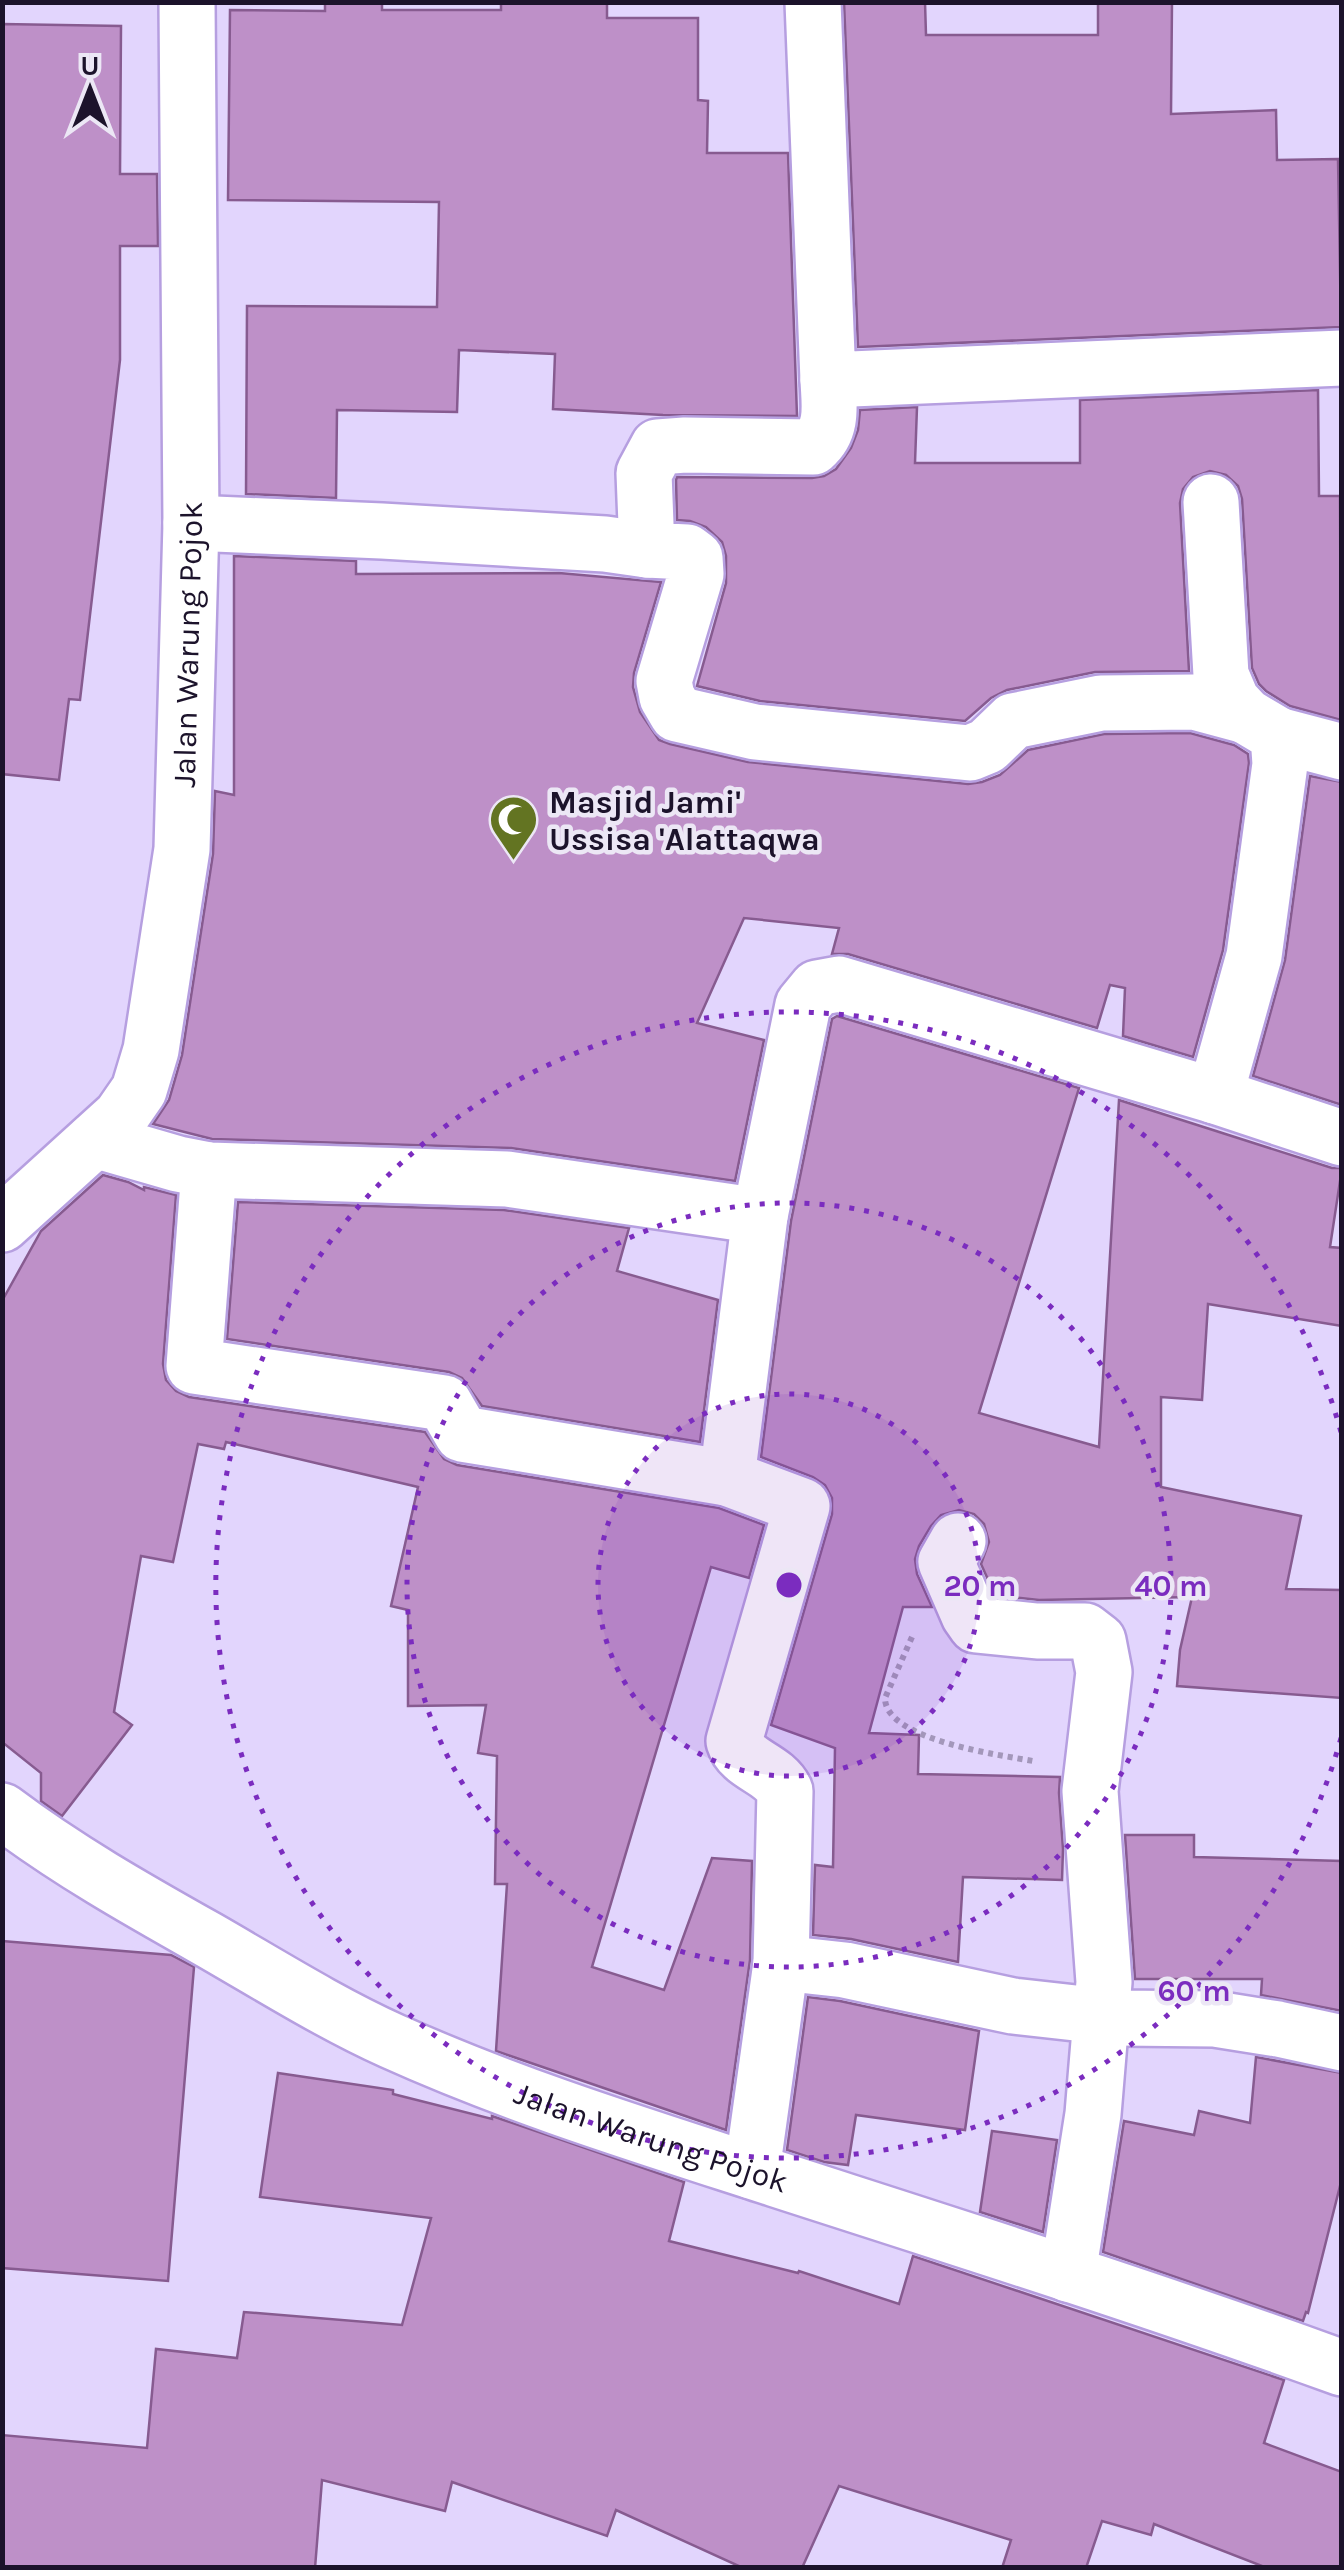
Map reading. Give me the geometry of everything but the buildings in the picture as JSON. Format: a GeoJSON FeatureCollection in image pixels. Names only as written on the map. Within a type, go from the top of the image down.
{"type":"FeatureCollection","features":[{"type":"Feature","properties":{"kind":"street","name":"Jalan Warung Pojok"},"geometry":{"type":"LineString","coordinates":[[2,1224],[122,1116],[140,1090],[154,1032],[182,849],[191,523],[187,2]]}},
{"type":"Feature","properties":{"kind":"street"},"geometry":{"type":"LineString","coordinates":[[647,550],[644,472],[658,447],[813,447],[823,439],[830,420],[813,2]]}},
{"type":"Feature","properties":{"kind":"street"},"geometry":{"type":"LineString","coordinates":[[828,380],[1342,358]]}},
{"type":"Feature","properties":{"kind":"street"},"geometry":{"type":"LineString","coordinates":[[1211,502],[1220,674],[1232,701],[1262,725],[1280,764],[1254,956],[1215,1096]]}},
{"type":"Feature","properties":{"kind":"street"},"geometry":{"type":"LineString","coordinates":[[191,523],[605,544],[688,552],[695,558],[696,574],[664,681],[667,697],[677,714],[755,732],[970,753],[987,746],[1013,721],[1101,703],[1194,702],[1342,752]]}},
{"type":"Feature","properties":{"kind":"street"},"geometry":{"type":"LineString","coordinates":[[726,1478],[760,1216],[803,1005],[816,988],[839,984],[1342,1138]]}},
{"type":"Feature","properties":{"kind":"street"},"geometry":{"type":"LineString","coordinates":[[95,1140],[209,1170],[506,1179],[760,1216]]}},
{"type":"Feature","properties":{"kind":"street"},"geometry":{"type":"LineString","coordinates":[[209,1170],[194,1366],[444,1403],[462,1434],[726,1478],[802,1506],[734,1741],[742,1756],[772,1774],[785,1791],[780,1963],[752,2171]]}},
{"type":"Feature","properties":{"kind":"street"},"geometry":{"type":"LineString","coordinates":[[952,1552],[969,1615],[976,1625],[1085,1631],[1098,1640],[1104,1672],[1090,1791],[1104,1982],[1092,2114],[1068,2274]]}},
{"type":"Feature","properties":{"kind":"street","name":"Jalan Warung Pojok"},"geometry":{"type":"LineString","coordinates":[[2,1811],[117,1889],[294,1990],[387,2039],[492,2084],[1210,2320],[1342,2368]]}},
{"type":"Feature","properties":{"kind":"street"},"geometry":{"type":"LineString","coordinates":[[780,1963],[845,1970],[1013,2006],[1101,2016],[1215,2019],[1278,2028],[1342,2044]]}},
{"type":"Feature","properties":{"kind":"path"},"geometry":{"type":"LineString","coordinates":[[952,1552],[885,1698],[885,1707],[892,1718],[948,1745],[1052,1764],[1090,1791]]}},
{"type":"Feature","properties":{"kind":"place","name":"Masjid Jami' Ussisa 'Alattaqwa"},"geometry":{"type":"Point","coordinates":[514,862]}}]}
